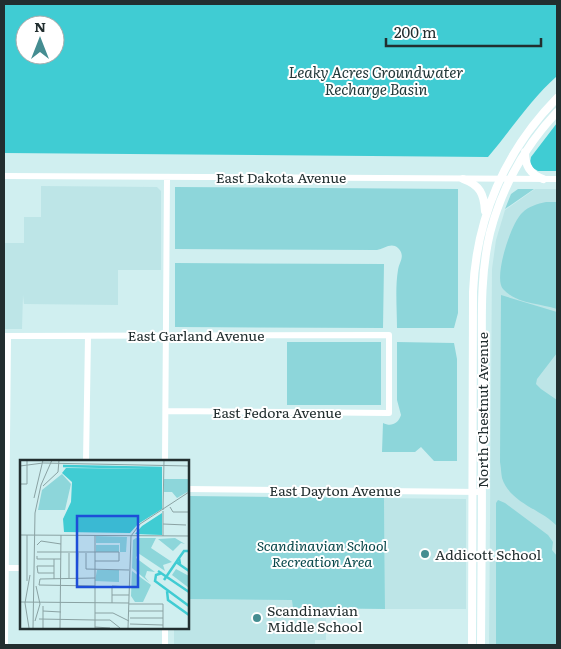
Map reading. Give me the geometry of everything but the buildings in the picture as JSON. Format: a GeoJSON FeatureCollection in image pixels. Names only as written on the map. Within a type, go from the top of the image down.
{"type":"FeatureCollection","features":[{"type":"Feature","properties":{"kind":"main road","name":"North Chestnut Avenue"},"geometry":{"type":"LineString","coordinates":[[472,645],[473,335],[475,268],[478,246],[485,216],[500,179],[522,140],[557,98]]}},
{"type":"Feature","properties":{"kind":"main road","name":"North Chestnut Avenue"},"geometry":{"type":"LineString","coordinates":[[482,645],[483,284],[486,253],[497,212],[510,179],[539,132],[557,112]]}},
{"type":"Feature","properties":{"kind":"main road"},"geometry":{"type":"LineString","coordinates":[[526,152],[527,166],[534,175],[543,179]]}},
{"type":"Feature","properties":{"kind":"main road"},"geometry":{"type":"LineString","coordinates":[[464,179],[478,186],[481,190],[484,198],[485,216]]}},
{"type":"Feature","properties":{"kind":"main road"},"geometry":{"type":"LineString","coordinates":[[473,335],[483,335]]}},
{"type":"Feature","properties":{"kind":"street","name":"East Dakota Avenue"},"geometry":{"type":"LineString","coordinates":[[4,176],[557,179]]}},
{"type":"Feature","properties":{"kind":"street"},"geometry":{"type":"LineString","coordinates":[[166,460],[167,177]]}},
{"type":"Feature","properties":{"kind":"street","name":"East Garland Avenue"},"geometry":{"type":"LineString","coordinates":[[6,336],[389,335],[389,413]]}},
{"type":"Feature","properties":{"kind":"street"},"geometry":{"type":"LineString","coordinates":[[5,645],[6,336]]}},
{"type":"Feature","properties":{"kind":"street"},"geometry":{"type":"LineString","coordinates":[[86,460],[88,336]]}},
{"type":"Feature","properties":{"kind":"street","name":"East Fedora Avenue"},"geometry":{"type":"LineString","coordinates":[[166,411],[389,413]]}},
{"type":"Feature","properties":{"kind":"street","name":"East Dayton Avenue"},"geometry":{"type":"LineString","coordinates":[[189,489],[482,492]]}},
{"type":"Feature","properties":{"kind":"street"},"geometry":{"type":"LineString","coordinates":[[4,568],[20,568]]}},
{"type":"Feature","properties":{"kind":"street"},"geometry":{"type":"LineString","coordinates":[[165,629],[165,645]]}},
{"type":"Feature","properties":{"kind":"shaded area"},"geometry":{"type":"Polygon","coordinates":[[[41,186],[157,187],[161,191],[161,270],[118,270],[118,305],[24,304],[23,295],[22,329],[4,329],[4,243],[24,243],[24,217],[41,217],[41,186]]]}},
{"type":"Feature","properties":{"kind":"shaded area"},"geometry":{"type":"Polygon","coordinates":[[[535,189],[557,189],[557,645],[489,645],[492,269],[496,240],[505,210],[535,189]]]}},
{"type":"Feature","properties":{"kind":"shaded area","name":"Addicott School"},"geometry":{"type":"Polygon","coordinates":[[[384,498],[466,499],[466,609],[385,609],[384,498]]]}},
{"type":"Feature","properties":{"kind":"shaded area","name":"Scandinavian Middle School"},"geometry":{"type":"Polygon","coordinates":[[[189,599],[293,600],[293,608],[326,608],[326,640],[315,640],[315,645],[174,645],[174,630],[189,629],[189,599]]]}},
{"type":"Feature","properties":{"kind":"green space"},"geometry":{"type":"Polygon","coordinates":[[[175,187],[458,189],[458,313],[454,328],[397,328],[397,284],[402,254],[395,246],[377,250],[175,249],[175,187]]]}},
{"type":"Feature","properties":{"kind":"green space"},"geometry":{"type":"Polygon","coordinates":[[[518,189],[534,189],[505,209],[511,194],[518,189]]]}},
{"type":"Feature","properties":{"kind":"green space"},"geometry":{"type":"Polygon","coordinates":[[[546,202],[557,202],[557,309],[515,298],[503,289],[500,283],[505,251],[518,219],[527,209],[546,202]]]}},
{"type":"Feature","properties":{"kind":"green space"},"geometry":{"type":"Polygon","coordinates":[[[175,263],[384,264],[383,328],[175,327],[175,263]]]}},
{"type":"Feature","properties":{"kind":"green space"},"geometry":{"type":"Polygon","coordinates":[[[501,295],[557,312],[557,353],[537,379],[536,384],[557,400],[557,526],[512,494],[502,478],[500,462],[501,295]]]}},
{"type":"Feature","properties":{"kind":"green space"},"geometry":{"type":"Polygon","coordinates":[[[287,342],[381,342],[381,405],[287,405],[287,342]]]}},
{"type":"Feature","properties":{"kind":"green space"},"geometry":{"type":"Polygon","coordinates":[[[397,342],[454,343],[457,359],[457,461],[434,461],[421,447],[415,452],[382,452],[383,423],[394,424],[401,415],[397,400],[397,342]]]}},
{"type":"Feature","properties":{"kind":"green space","name":"Scandinavian School Recreation Area"},"geometry":{"type":"Polygon","coordinates":[[[189,496],[384,498],[385,609],[293,608],[292,600],[189,599],[189,496]]]}},
{"type":"Feature","properties":{"kind":"green space"},"geometry":{"type":"Polygon","coordinates":[[[498,500],[505,503],[548,535],[553,542],[552,550],[557,556],[557,645],[496,645],[496,503],[498,500]]]}},
{"type":"Feature","properties":{"kind":"water","name":"Leaky Acres Groundwater Recharge Basin"},"geometry":{"type":"Polygon","coordinates":[[[4,4],[557,4],[557,76],[529,105],[488,157],[4,153],[4,4]]]}},
{"type":"Feature","properties":{"kind":"water"},"geometry":{"type":"Polygon","coordinates":[[[557,123],[557,171],[538,171],[530,163],[531,157],[557,123]]]}},
{"type":"Feature","properties":{"kind":"place","name":"Addicott School"},"geometry":{"type":"Point","coordinates":[425,554]}},
{"type":"Feature","properties":{"kind":"place","name":"Scandinavian Middle School"},"geometry":{"type":"Point","coordinates":[257,618]}}]}
